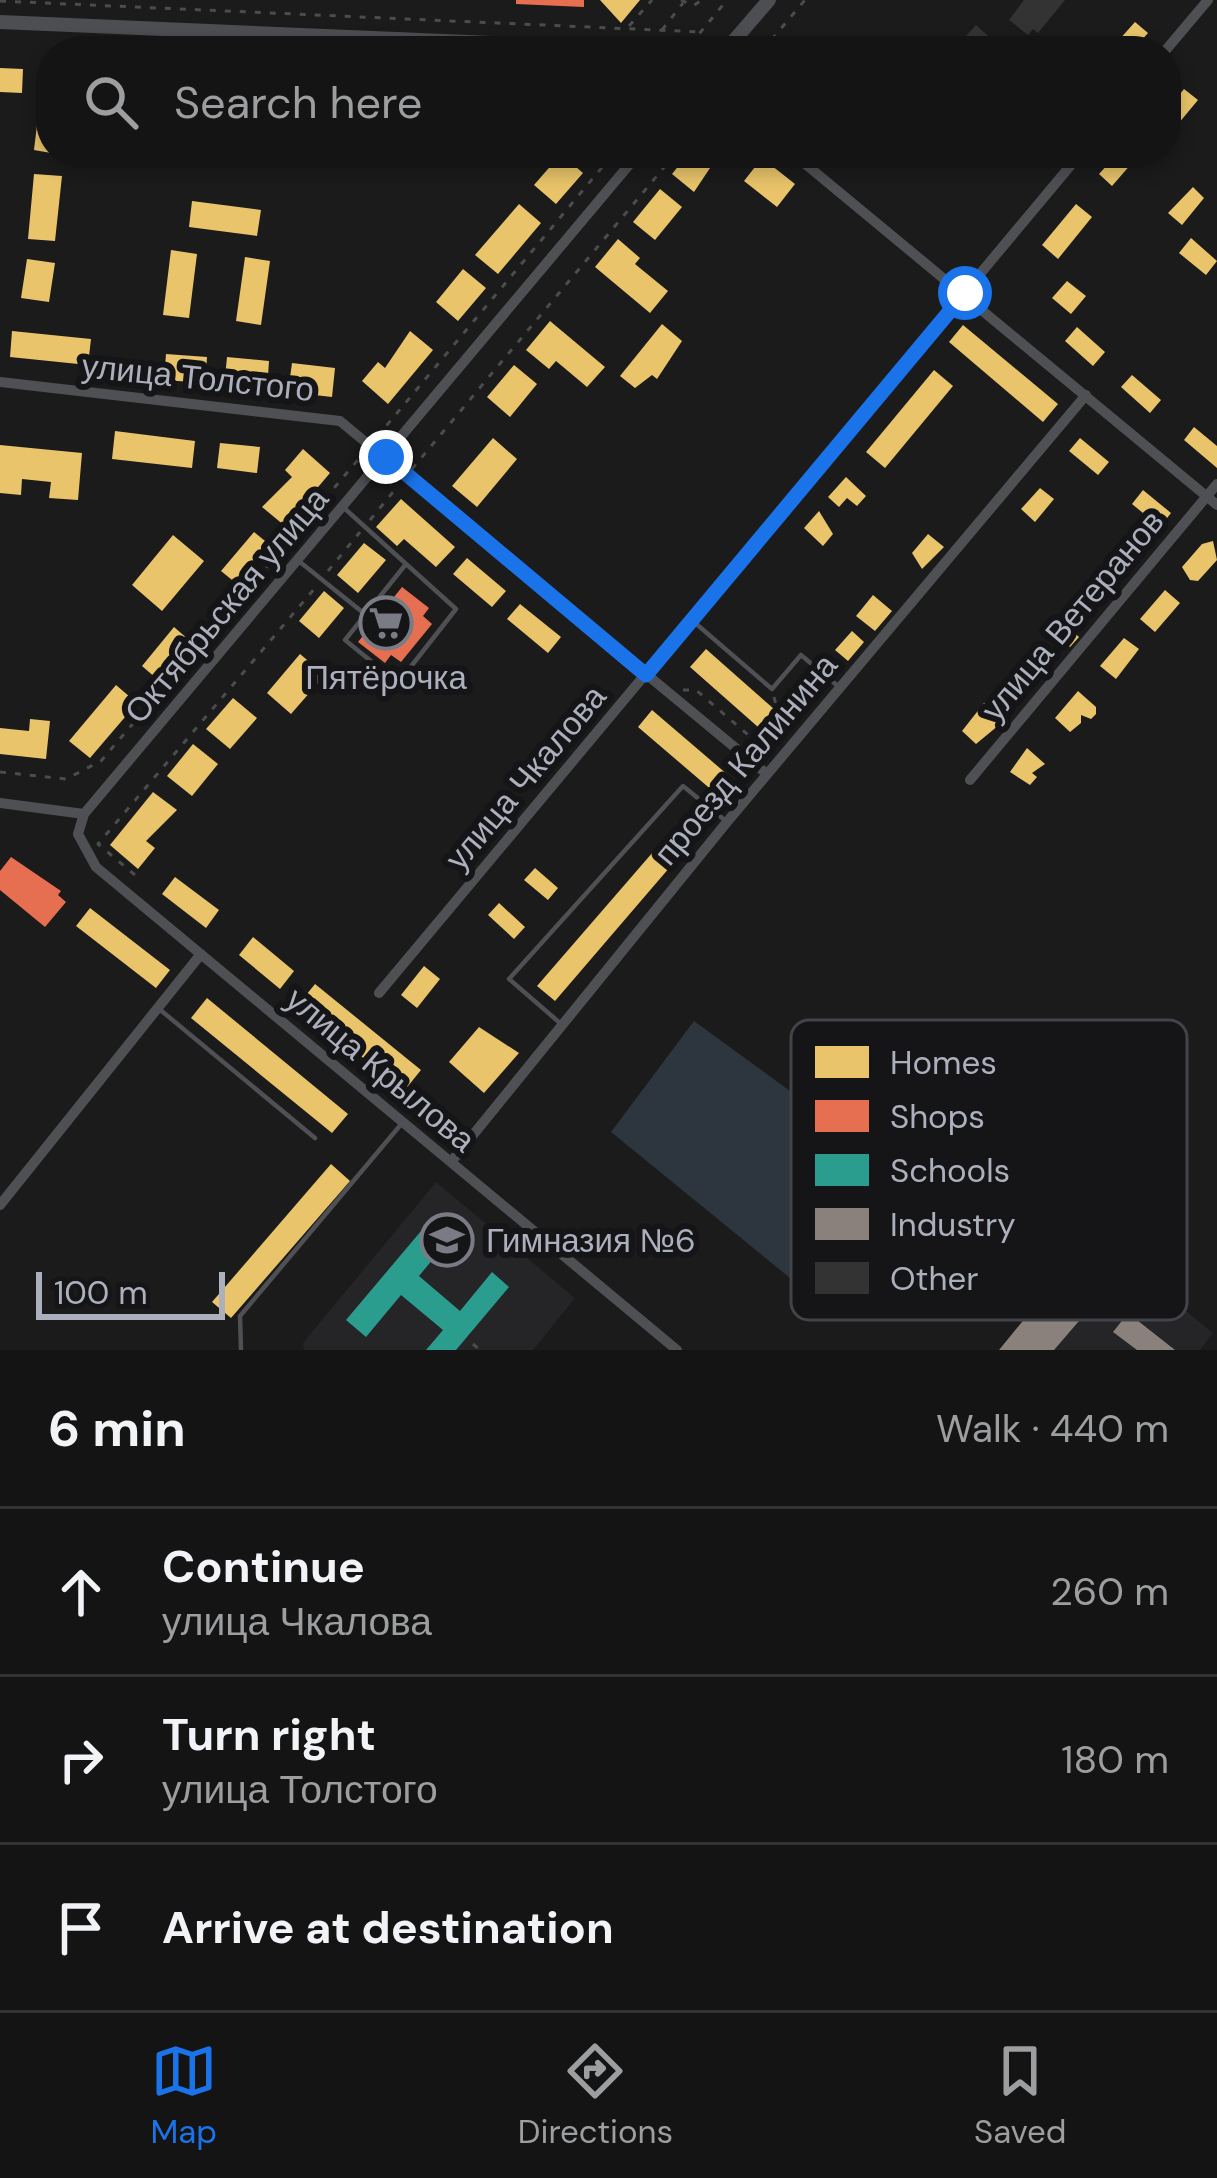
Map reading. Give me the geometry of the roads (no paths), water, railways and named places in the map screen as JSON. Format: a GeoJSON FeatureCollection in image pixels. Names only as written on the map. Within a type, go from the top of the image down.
{"type":"FeatureCollection","features":[{"type":"Feature","properties":{"kind":"main road"},"geometry":{"type":"LineString","coordinates":[[738,36],[769,0]]}},
{"type":"Feature","properties":{"kind":"main road"},"geometry":{"type":"LineString","coordinates":[[0,22],[329,36]]}},
{"type":"Feature","properties":{"kind":"street"},"geometry":{"type":"LineString","coordinates":[[1178,36],[1208,0]]}},
{"type":"Feature","properties":{"kind":"street","name":"Октябрьская улица"},"geometry":{"type":"LineString","coordinates":[[84,814],[627,168]]}},
{"type":"Feature","properties":{"kind":"street"},"geometry":{"type":"LineString","coordinates":[[811,168],[1217,505]]}},
{"type":"Feature","properties":{"kind":"street","name":"улица Чкалова"},"geometry":{"type":"LineString","coordinates":[[379,993],[1069,168]]}},
{"type":"Feature","properties":{"kind":"street","name":"улица Толстого"},"geometry":{"type":"LineString","coordinates":[[0,382],[335,419],[767,774]]}},
{"type":"Feature","properties":{"kind":"street","name":"проезд Калинина"},"geometry":{"type":"LineString","coordinates":[[451,1162],[767,774],[835,683],[1087,395]]}},
{"type":"Feature","properties":{"kind":"street","name":"улица Ветеранов"},"geometry":{"type":"LineString","coordinates":[[970,780],[1217,484]]}},
{"type":"Feature","properties":{"kind":"street"},"geometry":{"type":"LineString","coordinates":[[0,803],[84,814]]}},
{"type":"Feature","properties":{"kind":"street","name":"улица Крылова"},"geometry":{"type":"LineString","coordinates":[[84,814],[78,834],[88,859],[677,1350]]}},
{"type":"Feature","properties":{"kind":"street"},"geometry":{"type":"LineString","coordinates":[[0,1205],[201,954]]}},
{"type":"Feature","properties":{"kind":"lane"},"geometry":{"type":"LineString","coordinates":[[343,507],[456,609],[398,682],[345,640],[406,564]]}},
{"type":"Feature","properties":{"kind":"lane"},"geometry":{"type":"LineString","coordinates":[[298,561],[366,615]]}},
{"type":"Feature","properties":{"kind":"lane"},"geometry":{"type":"LineString","coordinates":[[691,620],[772,689],[801,655],[835,683]]}},
{"type":"Feature","properties":{"kind":"lane"},"geometry":{"type":"LineString","coordinates":[[562,1024],[509,979],[682,786],[727,822]]}},
{"type":"Feature","properties":{"kind":"lane"},"geometry":{"type":"LineString","coordinates":[[158,1008],[315,1138]]}},
{"type":"Feature","properties":{"kind":"lane"},"geometry":{"type":"LineString","coordinates":[[241,1350],[240,1316],[403,1122]]}},
{"type":"Feature","properties":{"kind":"place","name":"Пятёрочка"},"geometry":{"type":"Point","coordinates":[386,623]}},
{"type":"Feature","properties":{"kind":"place","name":"Гимназия №6"},"geometry":{"type":"Point","coordinates":[447,1240]}}]}
